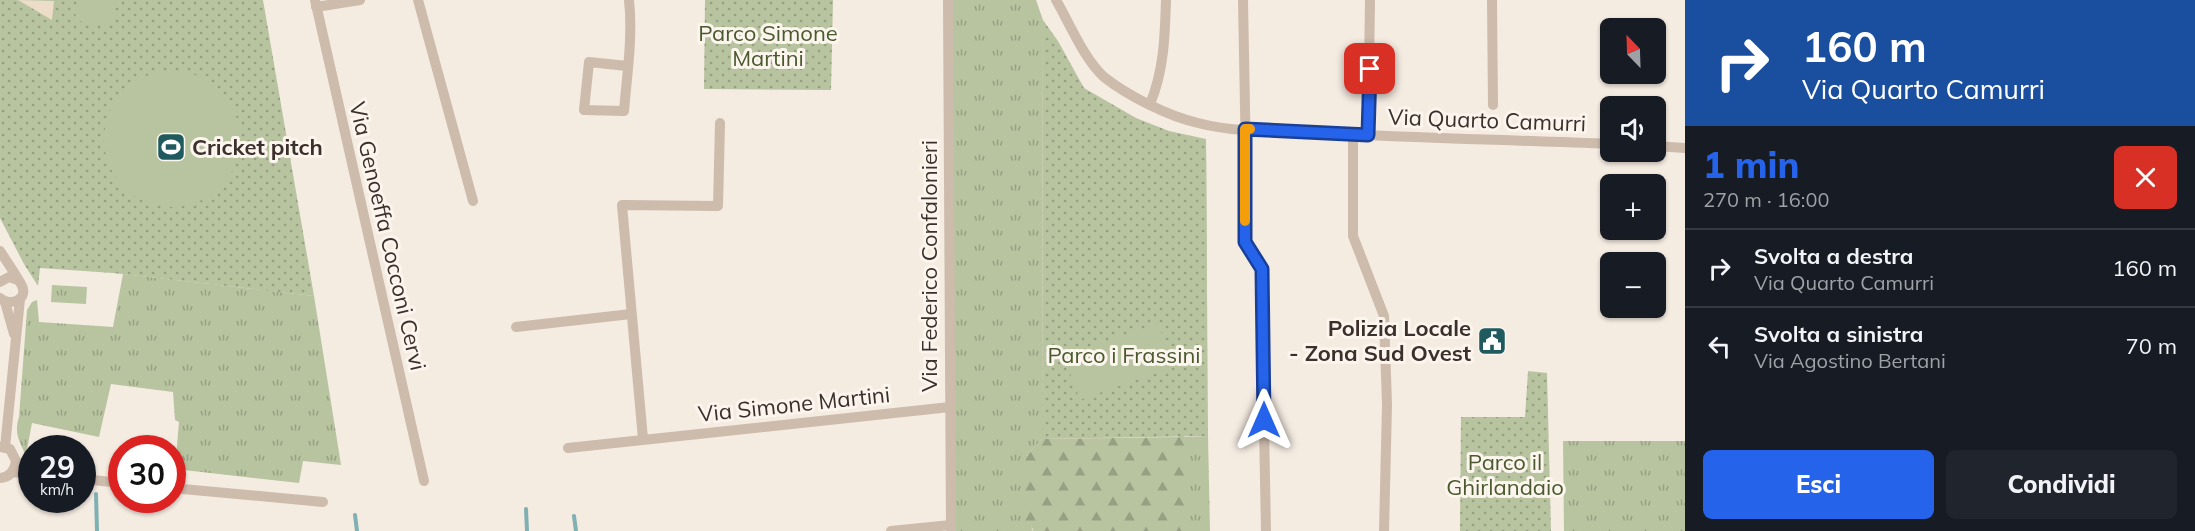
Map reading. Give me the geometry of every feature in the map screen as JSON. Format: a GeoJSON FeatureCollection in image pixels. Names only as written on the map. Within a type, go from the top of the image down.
{"type":"FeatureCollection","features":[{"type":"Feature","properties":{"kind":"street"},"geometry":{"type":"LineString","coordinates":[[315,3],[360,0]]}},
{"type":"Feature","properties":{"kind":"street"},"geometry":{"type":"LineString","coordinates":[[418,0],[473,201]]}},
{"type":"Feature","properties":{"kind":"street"},"geometry":{"type":"LineString","coordinates":[[627,66],[589,62],[584,110],[624,111],[631,16],[629,0]]}},
{"type":"Feature","properties":{"kind":"street","name":"Via Federico Confalonieri"},"geometry":{"type":"LineString","coordinates":[[948,0],[951,528]]}},
{"type":"Feature","properties":{"kind":"street","name":"Via Quarto Camurri"},"geometry":{"type":"LineString","coordinates":[[1056,0],[1098,71],[1115,85],[1150,104],[1198,123],[1245,129],[1353,135],[1600,144]]}},
{"type":"Feature","properties":{"kind":"street"},"geometry":{"type":"LineString","coordinates":[[1150,104],[1156,88],[1165,41],[1166,0]]}},
{"type":"Feature","properties":{"kind":"street"},"geometry":{"type":"LineString","coordinates":[[1243,0],[1245,242],[1262,269],[1266,531]]}},
{"type":"Feature","properties":{"kind":"street"},"geometry":{"type":"LineString","coordinates":[[1368,135],[1370,0]]}},
{"type":"Feature","properties":{"kind":"street"},"geometry":{"type":"LineString","coordinates":[[1492,0],[1493,105]]}},
{"type":"Feature","properties":{"kind":"street","name":"Via Genoeffa Cocconi Cervi"},"geometry":{"type":"LineString","coordinates":[[315,3],[424,481]]}},
{"type":"Feature","properties":{"kind":"street"},"geometry":{"type":"LineString","coordinates":[[643,439],[622,205],[718,206],[720,123]]}},
{"type":"Feature","properties":{"kind":"street"},"geometry":{"type":"LineString","coordinates":[[1353,135],[1353,236],[1384,316],[1387,405],[1384,531]]}},
{"type":"Feature","properties":{"kind":"street"},"geometry":{"type":"LineString","coordinates":[[1666,147],[1685,148]]}},
{"type":"Feature","properties":{"kind":"street"},"geometry":{"type":"LineString","coordinates":[[0,250],[23,287],[2,447],[10,449],[16,458],[14,472],[0,478]]}},
{"type":"Feature","properties":{"kind":"street"},"geometry":{"type":"LineString","coordinates":[[0,282],[9,277],[18,279]]}},
{"type":"Feature","properties":{"kind":"street"},"geometry":{"type":"LineString","coordinates":[[2,300],[13,303],[20,299]]}},
{"type":"Feature","properties":{"kind":"street"},"geometry":{"type":"LineString","coordinates":[[2,300],[12,325],[15,346]]}},
{"type":"Feature","properties":{"kind":"street"},"geometry":{"type":"LineString","coordinates":[[516,327],[631,314]]}},
{"type":"Feature","properties":{"kind":"street","name":"Via Simone Martini"},"geometry":{"type":"LineString","coordinates":[[568,448],[950,408]]}},
{"type":"Feature","properties":{"kind":"street"},"geometry":{"type":"LineString","coordinates":[[14,472],[18,472]]}},
{"type":"Feature","properties":{"kind":"street"},"geometry":{"type":"LineString","coordinates":[[186,489],[323,502]]}},
{"type":"Feature","properties":{"kind":"street"},"geometry":{"type":"LineString","coordinates":[[891,531],[951,528]]}},
{"type":"Feature","properties":{"kind":"green space"},"geometry":{"type":"Polygon","coordinates":[[[0,0],[263,0],[314,296],[113,273],[40,268],[38,286],[0,218],[0,0]]]}},
{"type":"Feature","properties":{"kind":"green space"},"geometry":{"type":"Polygon","coordinates":[[[77,0],[115,0],[113,24],[75,21],[77,0]]]}},
{"type":"Feature","properties":{"kind":"green space","name":"Parco Simone Martini"},"geometry":{"type":"Polygon","coordinates":[[[705,0],[833,0],[831,90],[704,89],[705,0]]]}},
{"type":"Feature","properties":{"kind":"green space"},"geometry":{"type":"Polygon","coordinates":[[[948,0],[1036,0],[1043,20],[1042,439],[1026,456],[1032,531],[951,531],[948,0]]]}},
{"type":"Feature","properties":{"kind":"green space","name":"Parco i Frassini"},"geometry":{"type":"Polygon","coordinates":[[[1043,20],[1058,41],[1084,88],[1136,118],[1169,131],[1206,139],[1208,436],[1042,439],[1043,20]]]}},
{"type":"Feature","properties":{"kind":"green space","name":"Cricket pitch"},"geometry":{"type":"Polygon","coordinates":[[[172,71],[198,76],[210,82],[220,91],[229,101],[235,113],[240,139],[235,165],[229,177],[220,187],[210,196],[198,202],[172,207],[146,202],[134,196],[124,187],[115,177],[109,165],[104,139],[109,113],[115,101],[124,91],[134,82],[146,76],[172,71]]]}},
{"type":"Feature","properties":{"kind":"green space"},"geometry":{"type":"Polygon","coordinates":[[[1206,139],[1207,289],[1202,303],[1184,437],[1184,531],[1032,531],[1033,529],[1025,521],[1021,479],[1026,456],[1042,439],[1179,437],[1206,139]]]}},
{"type":"Feature","properties":{"kind":"green space"},"geometry":{"type":"Polygon","coordinates":[[[123,274],[314,296],[341,465],[303,461],[299,483],[186,470],[186,435],[178,435],[179,422],[175,420],[173,392],[111,384],[99,437],[32,423],[30,435],[18,436],[17,427],[27,310],[32,302],[37,300],[39,322],[113,327],[123,274]]]}},
{"type":"Feature","properties":{"kind":"green space"},"geometry":{"type":"Polygon","coordinates":[[[52,285],[87,287],[86,304],[51,302],[52,285]]]}},
{"type":"Feature","properties":{"kind":"green space"},"geometry":{"type":"Polygon","coordinates":[[[1158,323],[1174,366],[1080,400],[1064,357],[1158,323]]]}},
{"type":"Feature","properties":{"kind":"green space","name":"Parco il Ghirlandaio"},"geometry":{"type":"Polygon","coordinates":[[[1528,371],[1547,373],[1551,531],[1460,531],[1461,417],[1525,417],[1528,371]]]}},
{"type":"Feature","properties":{"kind":"green space"},"geometry":{"type":"Polygon","coordinates":[[[1208,436],[1210,531],[1184,531],[1184,437],[1208,436]]]}},
{"type":"Feature","properties":{"kind":"green space"},"geometry":{"type":"Polygon","coordinates":[[[1563,441],[1685,441],[1685,531],[1564,531],[1563,441]]]}},
{"type":"Feature","properties":{"kind":"shaded area"},"geometry":{"type":"Polygon","coordinates":[[[18,0],[54,1],[52,20],[18,0]]]}},
{"type":"Feature","properties":{"kind":"waterway"},"geometry":{"type":"LineString","coordinates":[[96,494],[97,531]]}},
{"type":"Feature","properties":{"kind":"waterway"},"geometry":{"type":"LineString","coordinates":[[526,509],[527,531]]}},
{"type":"Feature","properties":{"kind":"waterway"},"geometry":{"type":"LineString","coordinates":[[355,515],[357,531]]}},
{"type":"Feature","properties":{"kind":"waterway"},"geometry":{"type":"LineString","coordinates":[[574,516],[576,531]]}},
{"type":"Feature","properties":{"kind":"slow traffic"},"geometry":{"type":"LineString","coordinates":[[1245,221],[1245,129],[1250,129]]}},
{"type":"Feature","properties":{"kind":"place","name":"Cricket pitch"},"geometry":{"type":"Point","coordinates":[171,147]}},
{"type":"Feature","properties":{"kind":"place","name":"Polizia Locale - Zona Sud Ovest"},"geometry":{"type":"Point","coordinates":[1492,341]}},
{"type":"Feature","properties":{"kind":"route"},"geometry":{"type":"LineString","coordinates":[[1264,420],[1262,269],[1245,242],[1245,129],[1368,135],[1370,69]]}}]}
